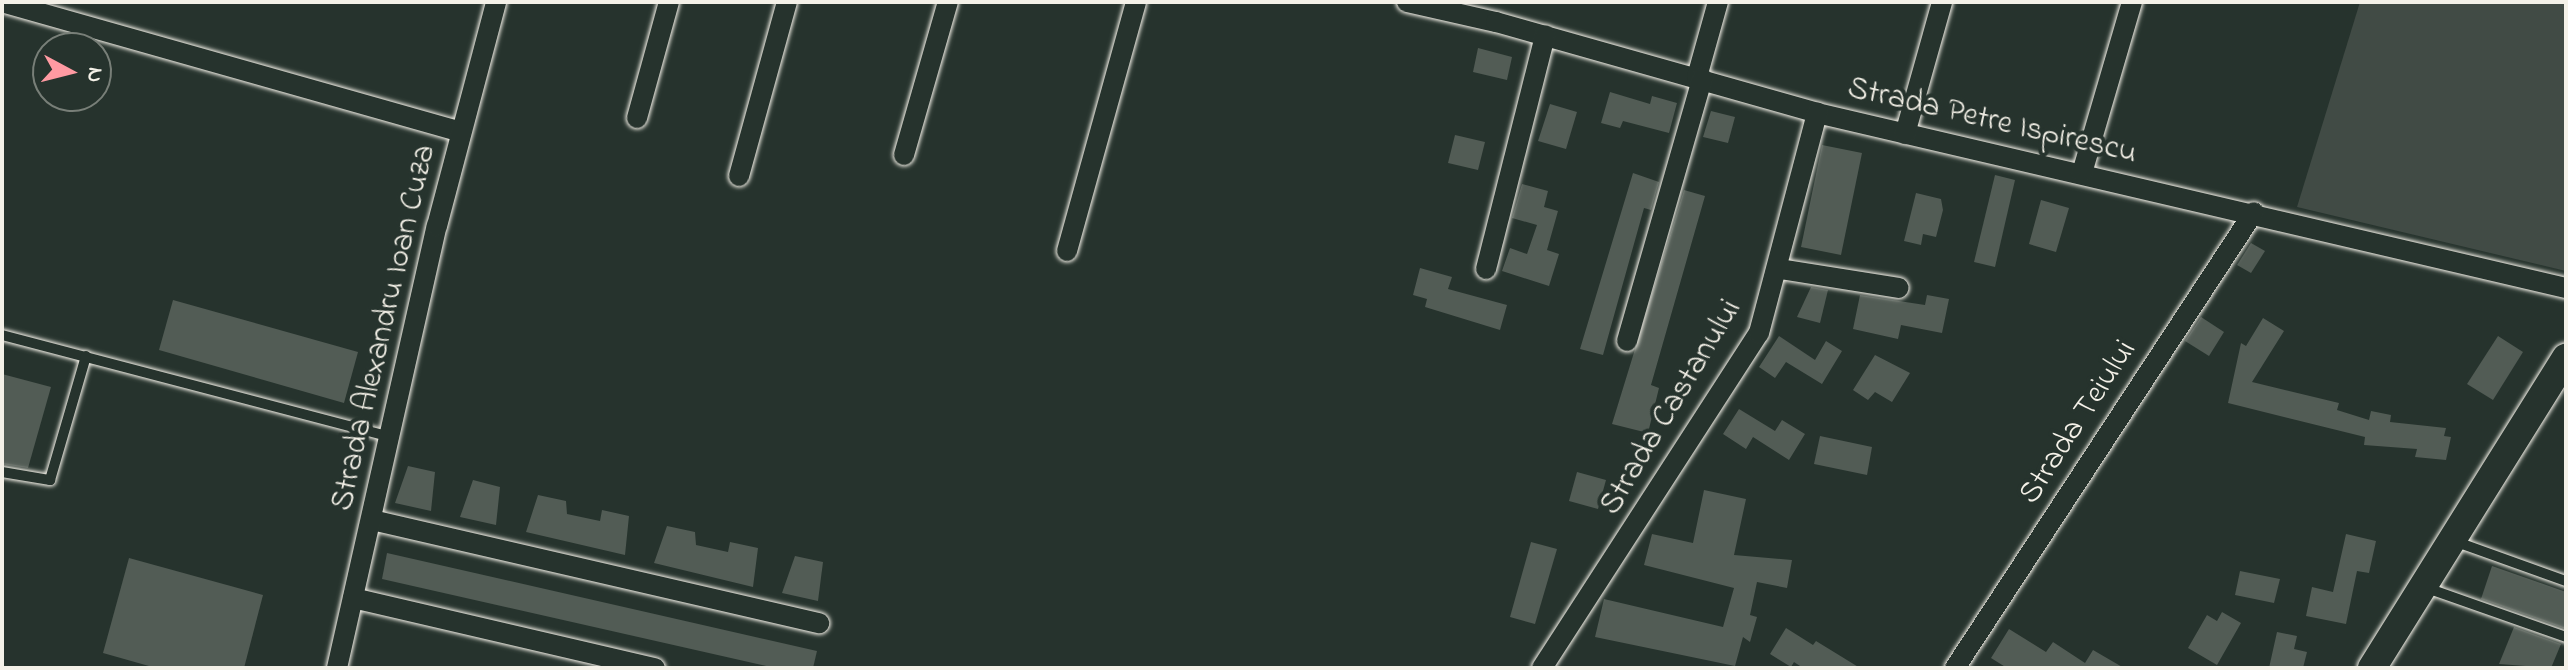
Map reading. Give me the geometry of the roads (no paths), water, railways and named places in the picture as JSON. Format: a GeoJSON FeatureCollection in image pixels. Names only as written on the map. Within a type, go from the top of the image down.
{"type":"FeatureCollection","features":[{"type":"Feature","properties":{"kind":"main road"},"geometry":{"type":"LineString","coordinates":[[2372,668],[2566,358]]}},
{"type":"Feature","properties":{"kind":"street"},"geometry":{"type":"LineString","coordinates":[[2,2],[461,132]]}},
{"type":"Feature","properties":{"kind":"street","name":"Strada Alexandru Ioan Cuza"},"geometry":{"type":"LineString","coordinates":[[337,668],[461,132],[496,2]]}},
{"type":"Feature","properties":{"kind":"street"},"geometry":{"type":"LineString","coordinates":[[637,118],[669,2]]}},
{"type":"Feature","properties":{"kind":"street"},"geometry":{"type":"LineString","coordinates":[[739,176],[787,2]]}},
{"type":"Feature","properties":{"kind":"street"},"geometry":{"type":"LineString","coordinates":[[904,155],[948,2]]}},
{"type":"Feature","properties":{"kind":"street"},"geometry":{"type":"LineString","coordinates":[[1067,251],[1136,2]]}},
{"type":"Feature","properties":{"kind":"street","name":"Strada Petre Ispirescu"},"geometry":{"type":"LineString","coordinates":[[1407,2],[1498,12],[1545,35],[1817,113],[2254,212],[2566,288]]}},
{"type":"Feature","properties":{"kind":"street"},"geometry":{"type":"LineString","coordinates":[[1627,341],[1718,2]]}},
{"type":"Feature","properties":{"kind":"street"},"geometry":{"type":"LineString","coordinates":[[1905,134],[1942,2]]}},
{"type":"Feature","properties":{"kind":"street"},"geometry":{"type":"LineString","coordinates":[[2082,173],[2132,2]]}},
{"type":"Feature","properties":{"kind":"street"},"geometry":{"type":"LineString","coordinates":[[1486,269],[1545,35]]}},
{"type":"Feature","properties":{"kind":"street","name":"Strada Castanului"},"geometry":{"type":"LineString","coordinates":[[1542,668],[1759,333],[1780,269],[1817,113]]}},
{"type":"Feature","properties":{"kind":"street","name":"Strada Teiului"},"geometry":{"type":"LineString","coordinates":[[1955,668],[2254,212]]}},
{"type":"Feature","properties":{"kind":"street"},"geometry":{"type":"LineString","coordinates":[[1780,269],[1898,288]]}},
{"type":"Feature","properties":{"kind":"street"},"geometry":{"type":"LineString","coordinates":[[372,520],[819,623]]}},
{"type":"Feature","properties":{"kind":"street"},"geometry":{"type":"LineString","coordinates":[[353,598],[655,668]]}},
{"type":"Feature","properties":{"kind":"lane"},"geometry":{"type":"LineString","coordinates":[[2,335],[392,437]]}},
{"type":"Feature","properties":{"kind":"lane"},"geometry":{"type":"LineString","coordinates":[[2,472],[50,480],[86,356]]}},
{"type":"Feature","properties":{"kind":"lane"},"geometry":{"type":"LineString","coordinates":[[2452,541],[2566,581]]}},
{"type":"Feature","properties":{"kind":"lane"},"geometry":{"type":"LineString","coordinates":[[2423,587],[2566,637]]}}]}
